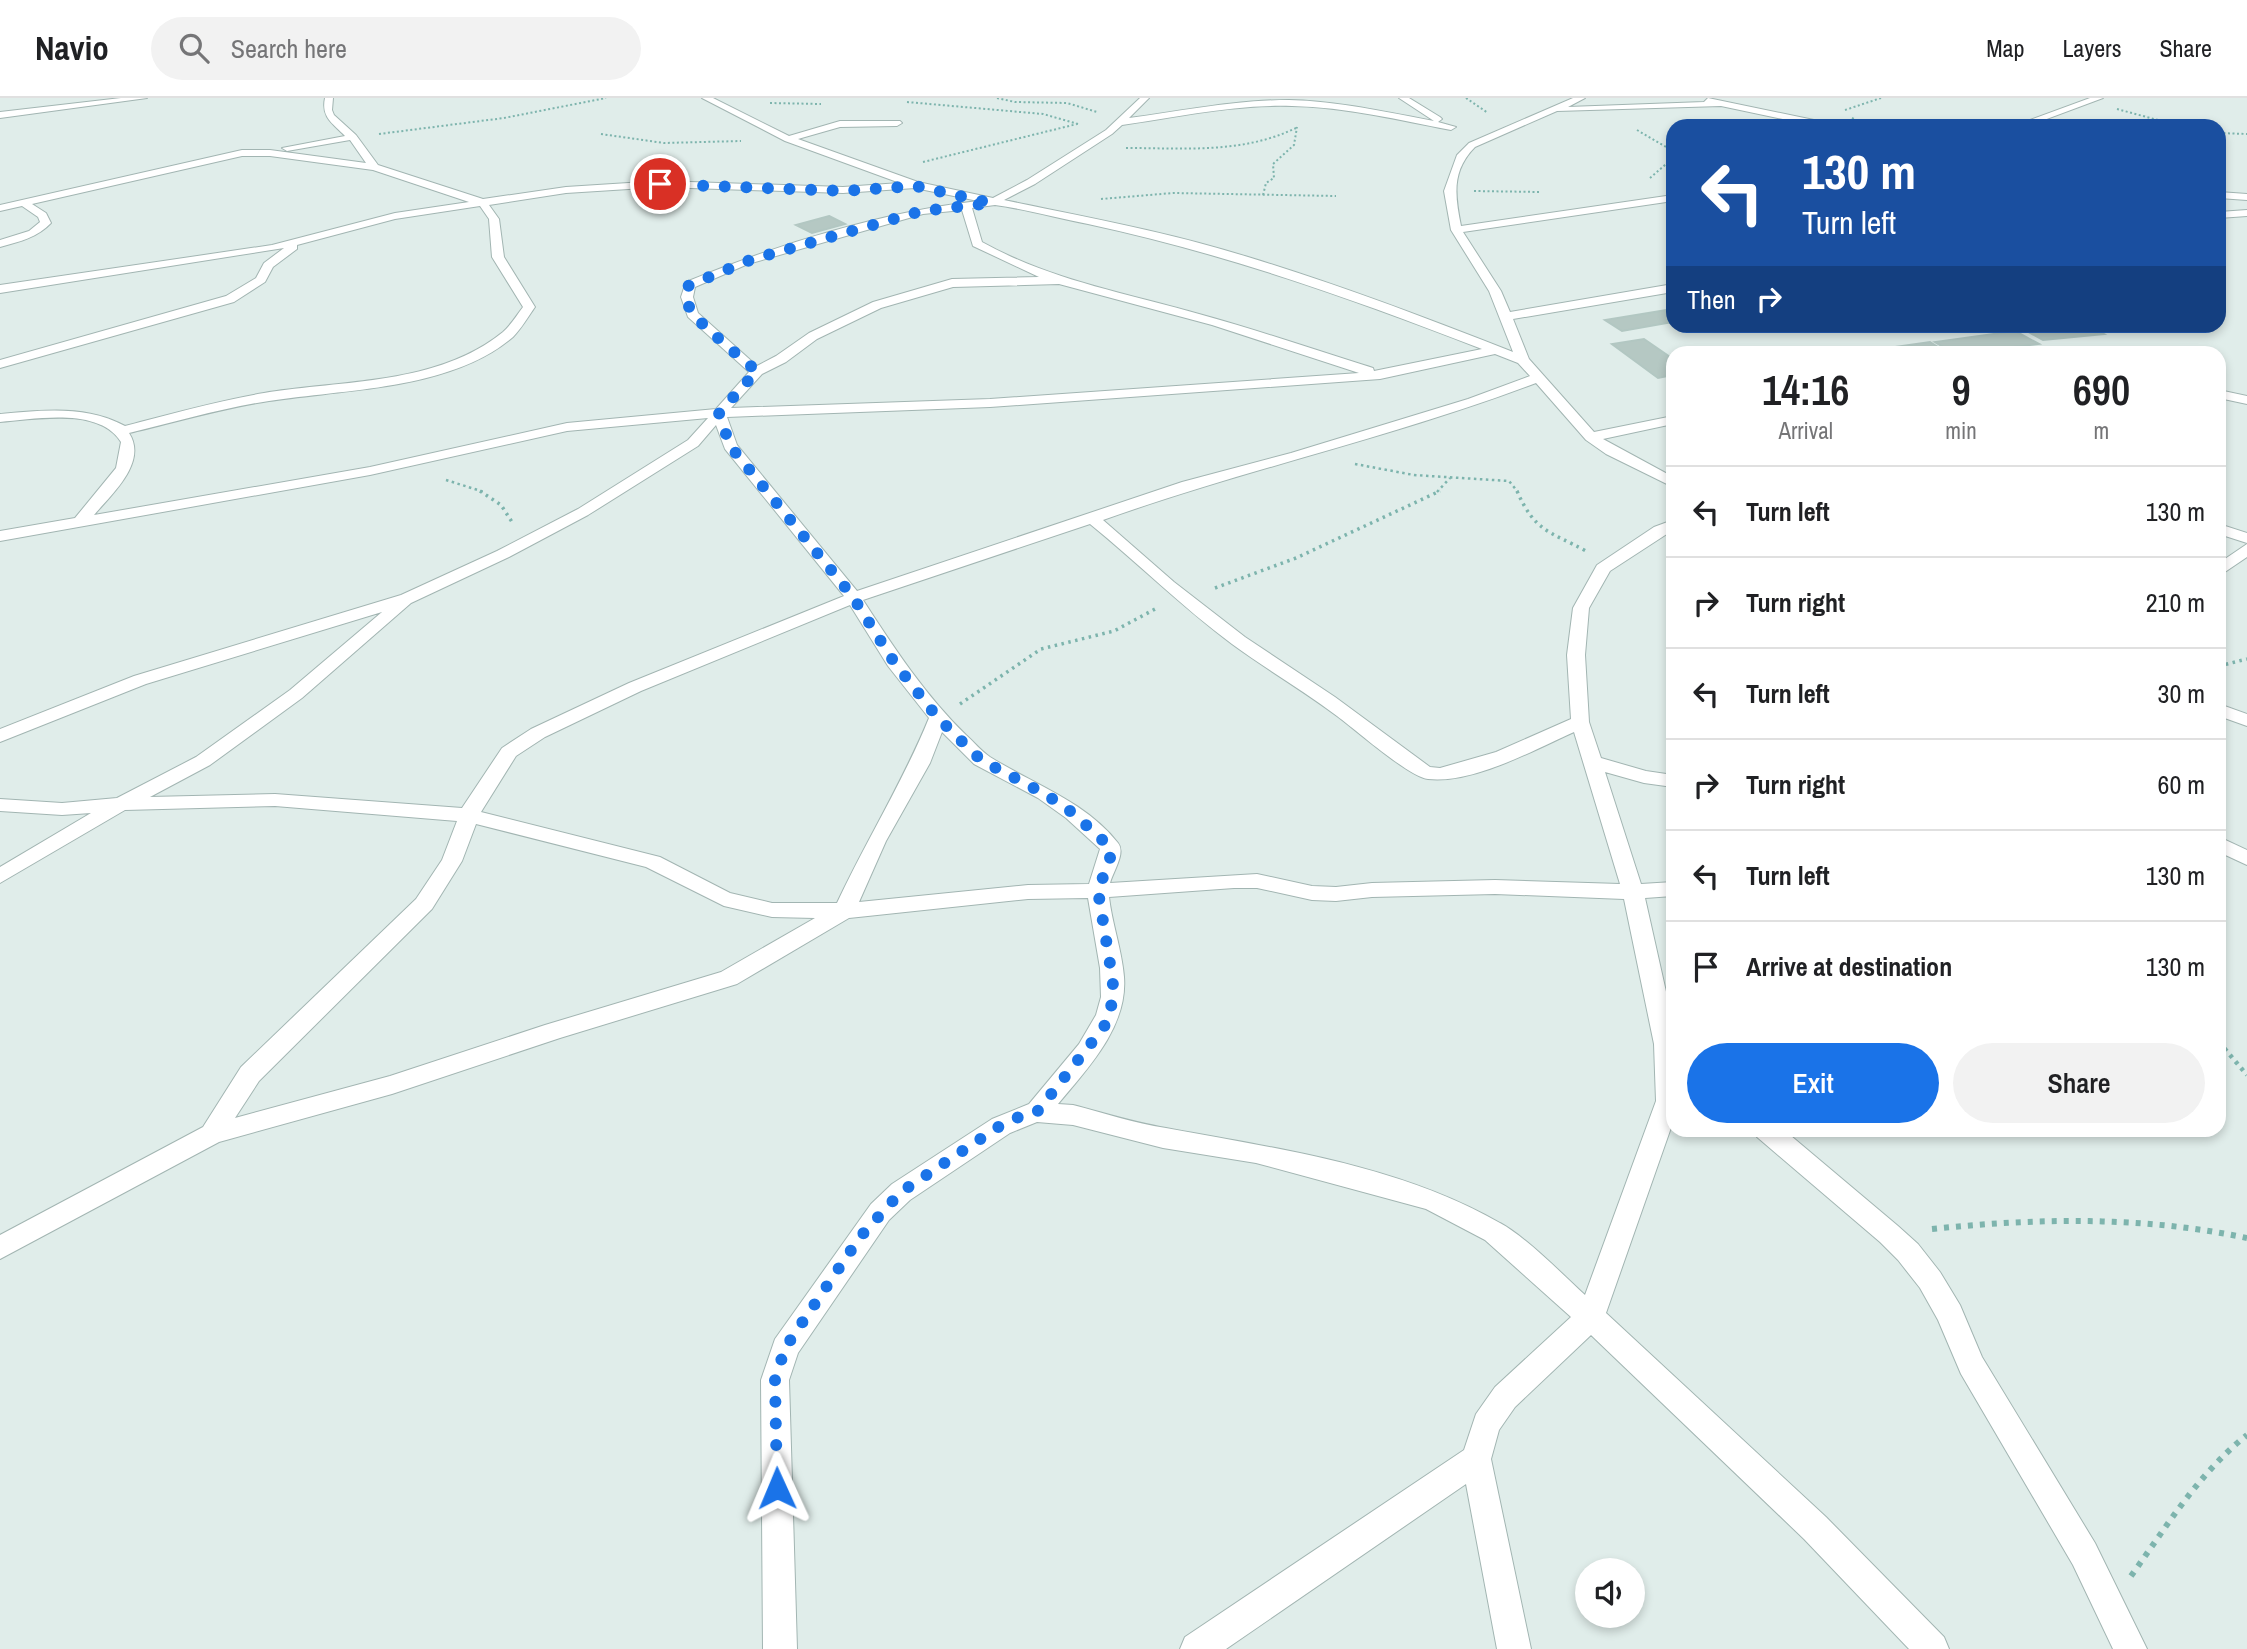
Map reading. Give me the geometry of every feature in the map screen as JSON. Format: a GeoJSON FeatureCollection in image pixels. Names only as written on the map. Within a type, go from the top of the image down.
{"type":"FeatureCollection","features":[{"type":"Feature","properties":{"kind":"street"},"geometry":{"type":"LineString","coordinates":[[0,115],[143,98]]}},
{"type":"Feature","properties":{"kind":"street"},"geometry":{"type":"LineString","coordinates":[[329,98],[327,110],[330,116],[353,137],[374,167]]}},
{"type":"Feature","properties":{"kind":"street"},"geometry":{"type":"LineString","coordinates":[[706,98],[786,138],[915,186],[991,203],[1057,213],[1243,259],[1523,360]]}},
{"type":"Feature","properties":{"kind":"street"},"geometry":{"type":"LineString","coordinates":[[757,371],[746,365],[692,314],[687,297],[688,286],[750,260],[922,211],[991,203],[1031,182],[1125,119],[1145,98]]}},
{"type":"Feature","properties":{"kind":"street"},"geometry":{"type":"LineString","coordinates":[[1403,98],[1451,127],[1472,145]]}},
{"type":"Feature","properties":{"kind":"street"},"geometry":{"type":"LineString","coordinates":[[1581,98],[1472,145],[1462,155],[1449,191],[1456,230],[1495,291],[1523,360],[1591,437],[1611,451],[1666,479]]}},
{"type":"Feature","properties":{"kind":"street"},"geometry":{"type":"LineString","coordinates":[[1693,98],[1795,119]]}},
{"type":"Feature","properties":{"kind":"street"},"geometry":{"type":"LineString","coordinates":[[2039,119],[2099,98]]}},
{"type":"Feature","properties":{"kind":"street"},"geometry":{"type":"LineString","coordinates":[[1125,119],[1291,103],[1347,107],[1451,127]]}},
{"type":"Feature","properties":{"kind":"street"},"geometry":{"type":"LineString","coordinates":[[1552,110],[1720,104]]}},
{"type":"Feature","properties":{"kind":"street"},"geometry":{"type":"LineString","coordinates":[[786,138],[840,124],[897,123]]}},
{"type":"Feature","properties":{"kind":"street"},"geometry":{"type":"LineString","coordinates":[[0,208],[170,168],[353,137]]}},
{"type":"Feature","properties":{"kind":"street"},"geometry":{"type":"LineString","coordinates":[[122,431],[257,398],[439,370],[471,359],[489,348],[510,332],[529,307],[523,293],[498,257],[494,219],[483,203],[374,167],[257,153]]}},
{"type":"Feature","properties":{"kind":"street"},"geometry":{"type":"LineString","coordinates":[[0,289],[121,272],[302,241],[395,216],[576,189],[722,184],[843,191],[915,186]]}},
{"type":"Feature","properties":{"kind":"street"},"geometry":{"type":"LineString","coordinates":[[2226,196],[2247,197]]}},
{"type":"Feature","properties":{"kind":"street"},"geometry":{"type":"LineString","coordinates":[[1456,230],[1666,199]]}},
{"type":"Feature","properties":{"kind":"street"},"geometry":{"type":"LineString","coordinates":[[0,244],[33,233],[46,223],[43,215],[24,202]]}},
{"type":"Feature","properties":{"kind":"street"},"geometry":{"type":"LineString","coordinates":[[966,205],[977,244],[1015,263],[1125,299],[1196,316],[1380,375]]}},
{"type":"Feature","properties":{"kind":"street"},"geometry":{"type":"LineString","coordinates":[[2226,214],[2247,213]]}},
{"type":"Feature","properties":{"kind":"street"},"geometry":{"type":"LineString","coordinates":[[0,364],[230,299],[252,288],[261,280],[268,265],[302,241]]}},
{"type":"Feature","properties":{"kind":"street"},"geometry":{"type":"LineString","coordinates":[[0,736],[140,680],[407,599],[518,546],[583,512],[693,443],[757,371],[781,359],[813,336],[877,304],[918,291],[967,281],[1063,280]]}},
{"type":"Feature","properties":{"kind":"street"},"geometry":{"type":"LineString","coordinates":[[1504,317],[1666,289]]}},
{"type":"Feature","properties":{"kind":"street"},"geometry":{"type":"LineString","coordinates":[[0,537],[370,471],[567,427],[719,413],[990,403],[1380,375],[1498,349]]}},
{"type":"Feature","properties":{"kind":"street"},"geometry":{"type":"LineString","coordinates":[[212,1134],[250,1074],[424,904],[452,861],[474,804],[501,762],[509,752],[538,733],[635,687],[853,597],[1187,485],[1296,456],[1473,402],[1538,377]]}},
{"type":"Feature","properties":{"kind":"street"},"geometry":{"type":"LineString","coordinates":[[2226,396],[2247,400]]}},
{"type":"Feature","properties":{"kind":"street"},"geometry":{"type":"LineString","coordinates":[[719,413],[730,446],[853,597],[894,662],[938,718],[981,760],[1055,801],[1110,847],[1111,855],[1098,891],[1113,982],[1111,1009],[1104,1027],[1037,1112]]}},
{"type":"Feature","properties":{"kind":"street"},"geometry":{"type":"LineString","coordinates":[[0,418],[78,415],[111,423],[122,431],[128,443],[126,463],[80,522]]}},
{"type":"Feature","properties":{"kind":"street"},"geometry":{"type":"LineString","coordinates":[[1591,437],[1666,421]]}},
{"type":"Feature","properties":{"kind":"street"},"geometry":{"type":"LineString","coordinates":[[1091,518],[1239,640],[1372,732],[1417,768],[1431,775],[1482,764],[1580,722]]}},
{"type":"Feature","properties":{"kind":"street"},"geometry":{"type":"LineString","coordinates":[[1666,528],[1599,573],[1581,608],[1576,655],[1580,722],[1633,892],[1666,1034]]}},
{"type":"Feature","properties":{"kind":"street"},"geometry":{"type":"LineString","coordinates":[[2226,530],[2247,538]]}},
{"type":"Feature","properties":{"kind":"street"},"geometry":{"type":"LineString","coordinates":[[2226,565],[2247,549]]}},
{"type":"Feature","properties":{"kind":"street"},"geometry":{"type":"LineString","coordinates":[[0,876],[121,804],[203,761],[247,731],[345,655],[407,599]]}},
{"type":"Feature","properties":{"kind":"street"},"geometry":{"type":"LineString","coordinates":[[2226,712],[2247,720]]}},
{"type":"Feature","properties":{"kind":"street"},"geometry":{"type":"LineString","coordinates":[[0,1248],[212,1134],[392,1085],[553,1031],[729,978],[844,911],[876,841],[920,763],[938,718]]}},
{"type":"Feature","properties":{"kind":"street"},"geometry":{"type":"LineString","coordinates":[[1593,762],[1644,777],[1666,780]]}},
{"type":"Feature","properties":{"kind":"street"},"geometry":{"type":"LineString","coordinates":[[0,805],[62,809],[121,804],[275,800],[403,807],[470,817],[653,862],[733,901],[772,910],[844,911],[1028,892],[1098,891],[1257,881],[1312,893],[1336,894],[1372,890],[1495,887],[1633,892],[1666,890]]}},
{"type":"Feature","properties":{"kind":"street"},"geometry":{"type":"LineString","coordinates":[[2226,848],[2247,858]]}},
{"type":"Feature","properties":{"kind":"street"},"geometry":{"type":"LineString","coordinates":[[1514,1649],[1476,1459],[1486,1424],[1505,1397],[1591,1317],[1666,1107]]}},
{"type":"Feature","properties":{"kind":"street"},"geometry":{"type":"LineString","coordinates":[[780,1649],[775,1380],[785,1348],[860,1237],[894,1199],[1000,1126],[1037,1112],[1073,1115],[1163,1138],[1256,1153],[1348,1175],[1434,1201],[1494,1232],[1591,1317],[1815,1528],[1932,1649]]}},
{"type":"Feature","properties":{"kind":"street"},"geometry":{"type":"LineString","coordinates":[[1774,1137],[1889,1234],[1908,1252],[1930,1280],[1950,1314],[1971,1364],[2084,1554],[2130,1649]]}},
{"type":"Feature","properties":{"kind":"street"},"geometry":{"type":"LineString","coordinates":[[1197,1649],[1476,1459]]}},
{"type":"Feature","properties":{"kind":"path"},"geometry":{"type":"LineString","coordinates":[[353,137],[475,122],[606,98]]}},
{"type":"Feature","properties":{"kind":"path"},"geometry":{"type":"LineString","coordinates":[[997,98],[1015,102],[1067,103],[1125,119]]}},
{"type":"Feature","properties":{"kind":"path"},"geometry":{"type":"LineString","coordinates":[[1043,98],[1046,103]]}},
{"type":"Feature","properties":{"kind":"path"},"geometry":{"type":"LineString","coordinates":[[1854,119],[1842,113],[1881,98]]}},
{"type":"Feature","properties":{"kind":"path"},"geometry":{"type":"LineString","coordinates":[[1612,109],[1630,125],[1666,147]]}},
{"type":"Feature","properties":{"kind":"path"},"geometry":{"type":"LineString","coordinates":[[1081,149],[1243,147],[1275,139],[1296,128],[1301,122]]}},
{"type":"Feature","properties":{"kind":"path"},"geometry":{"type":"LineString","coordinates":[[882,172],[1078,124]]}},
{"type":"Feature","properties":{"kind":"path"},"geometry":{"type":"LineString","coordinates":[[1263,195],[1266,183],[1274,178],[1273,164],[1294,145],[1296,128]]}},
{"type":"Feature","properties":{"kind":"path"},"geometry":{"type":"LineString","coordinates":[[601,134],[664,143],[786,138]]}},
{"type":"Feature","properties":{"kind":"path"},"geometry":{"type":"LineString","coordinates":[[2226,134],[2247,134]]}},
{"type":"Feature","properties":{"kind":"path"},"geometry":{"type":"LineString","coordinates":[[1647,180],[1666,164]]}},
{"type":"Feature","properties":{"kind":"path"},"geometry":{"type":"LineString","coordinates":[[1057,213],[1107,198],[1141,195],[1336,196]]}},
{"type":"Feature","properties":{"kind":"path"},"geometry":{"type":"LineString","coordinates":[[1296,456],[1450,478],[1500,479],[1513,482],[1528,514],[1539,525],[1610,564]]}},
{"type":"Feature","properties":{"kind":"path"},"geometry":{"type":"LineString","coordinates":[[938,718],[1034,652],[1114,631],[1130,625],[1148,612],[1184,597],[1249,577],[1296,558],[1429,497],[1441,490],[1450,478]]}},
{"type":"Feature","properties":{"kind":"path"},"geometry":{"type":"LineString","coordinates":[[443,480],[471,486],[502,505],[508,511],[518,546]]}},
{"type":"Feature","properties":{"kind":"path"},"geometry":{"type":"LineString","coordinates":[[2226,664],[2247,659]]}},
{"type":"Feature","properties":{"kind":"path"},"geometry":{"type":"LineString","coordinates":[[2226,1050],[2247,1075]]}},
{"type":"Feature","properties":{"kind":"path"},"geometry":{"type":"LineString","coordinates":[[1889,1234],[2052,1217],[2152,1222],[2247,1238]]}},
{"type":"Feature","properties":{"kind":"path"},"geometry":{"type":"LineString","coordinates":[[2110,1605],[2201,1479],[2225,1450],[2247,1435]]}},
{"type":"Feature","properties":{"kind":"building"},"geometry":{"type":"Polygon","coordinates":[[[829,216],[845,224],[812,233],[796,225],[829,216]]]}},
{"type":"Feature","properties":{"kind":"building"},"geometry":{"type":"Polygon","coordinates":[[[1666,310],[1666,323],[1622,331],[1605,320],[1666,310]]]}},
{"type":"Feature","properties":{"kind":"building"},"geometry":{"type":"Polygon","coordinates":[[[2019,333],[2039,344],[1942,346],[1935,342],[2019,333]]]}},
{"type":"Feature","properties":{"kind":"building"},"geometry":{"type":"Polygon","coordinates":[[[2030,333],[2104,334],[2043,340],[2030,333]]]}},
{"type":"Feature","properties":{"kind":"building"},"geometry":{"type":"Polygon","coordinates":[[[1644,339],[1666,354],[1666,376],[1658,378],[1612,344],[1644,339]]]}},
{"type":"Feature","properties":{"kind":"building"},"geometry":{"type":"Polygon","coordinates":[[[1930,342],[1936,346],[1902,346],[1930,342]]]}},
{"type":"Feature","properties":{"kind":"route"},"geometry":{"type":"LineString","coordinates":[[660,184],[722,184],[843,191],[915,186],[991,203],[922,211],[750,260],[688,286],[687,297],[692,314],[733,349],[746,365],[757,371],[719,413],[730,446],[853,597],[894,662],[938,718],[981,760],[1045,794],[1073,813],[1103,839],[1110,847],[1111,855],[1098,891],[1113,982],[1111,1009],[1104,1027],[1037,1112],[1000,1126],[901,1192],[860,1237],[785,1348],[775,1380],[777,1488]]}}]}
